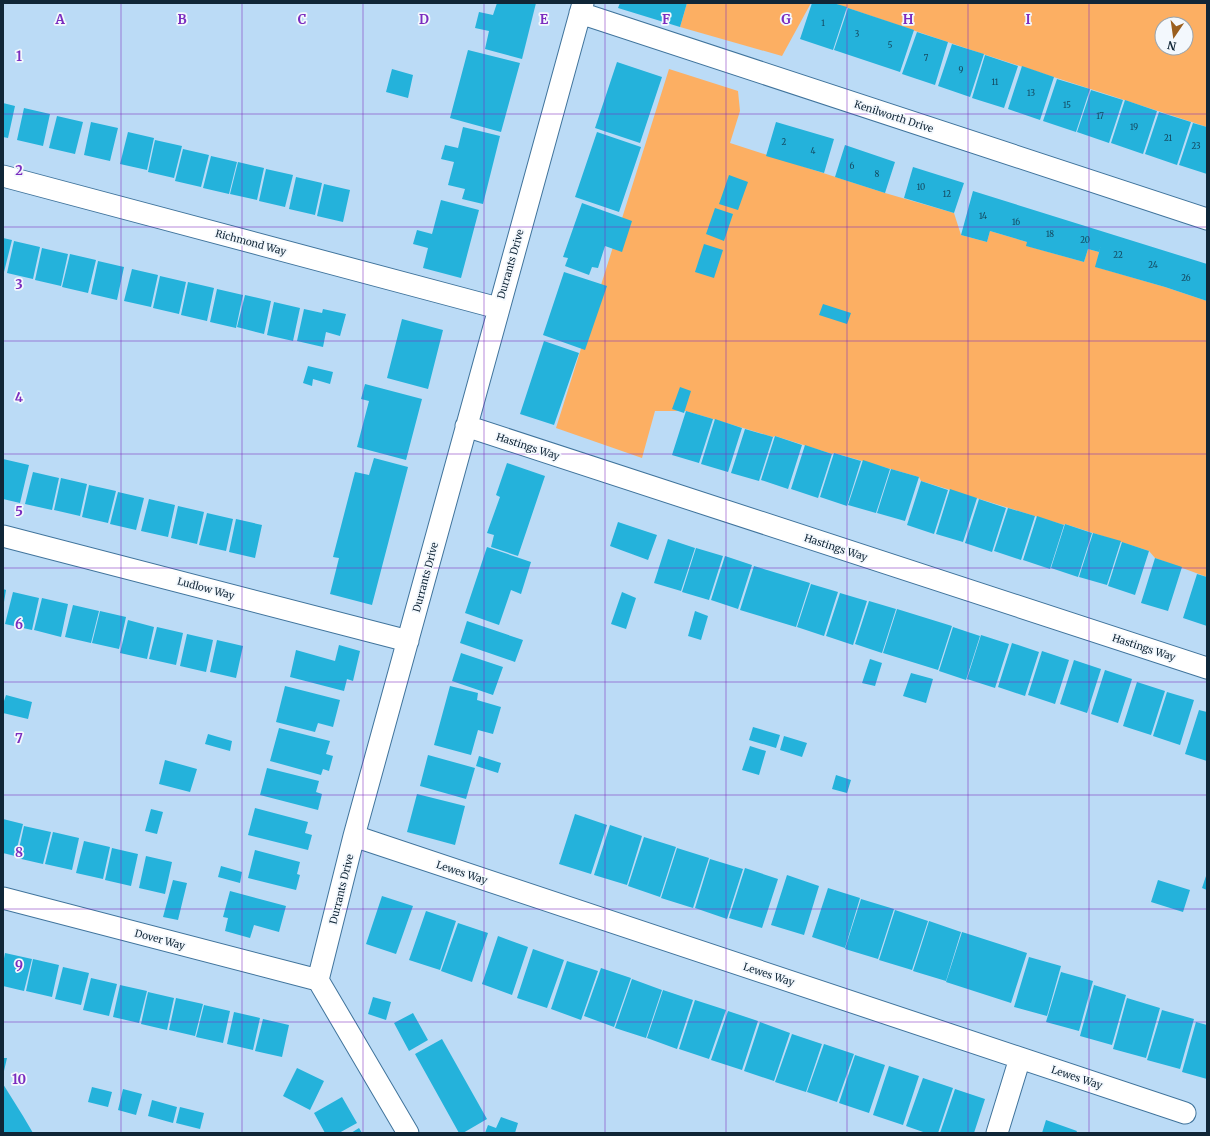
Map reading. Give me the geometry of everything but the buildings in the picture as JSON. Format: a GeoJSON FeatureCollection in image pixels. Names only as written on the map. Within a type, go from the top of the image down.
{"type":"FeatureCollection","features":[{"type":"Feature","properties":{"kind":"street","name":"Kenilworth Drive"},"geometry":{"type":"LineString","coordinates":[[582,8],[1207,219]]}},
{"type":"Feature","properties":{"kind":"street","name":"Durrants Drive"},"geometry":{"type":"LineString","coordinates":[[318,980],[354,836],[498,308],[582,8]]}},
{"type":"Feature","properties":{"kind":"street","name":"Richmond Way"},"geometry":{"type":"LineString","coordinates":[[3,176],[498,308]]}},
{"type":"Feature","properties":{"kind":"street","name":"Hastings Way"},"geometry":{"type":"LineString","coordinates":[[466,426],[1207,668]]}},
{"type":"Feature","properties":{"kind":"street","name":"Ludlow Way"},"geometry":{"type":"LineString","coordinates":[[3,536],[408,641]]}},
{"type":"Feature","properties":{"kind":"street","name":"Lewes Way"},"geometry":{"type":"LineString","coordinates":[[354,836],[1185,1113]]}},
{"type":"Feature","properties":{"kind":"street","name":"Dover Way"},"geometry":{"type":"LineString","coordinates":[[3,898],[318,980]]}},
{"type":"Feature","properties":{"kind":"street"},"geometry":{"type":"LineString","coordinates":[[318,980],[408,1133]]}},
{"type":"Feature","properties":{"kind":"street"},"geometry":{"type":"LineString","coordinates":[[997,1133],[1020,1058]]}},
{"type":"Feature","properties":{"kind":"shaded area"},"geometry":{"type":"Polygon","coordinates":[[[687,3],[811,3],[782,56],[680,27],[687,3]]]}},
{"type":"Feature","properties":{"kind":"shaded area"},"geometry":{"type":"Polygon","coordinates":[[[833,3],[1207,3],[1207,127],[986,55],[833,3]]]}},
{"type":"Feature","properties":{"kind":"shaded area"},"geometry":{"type":"Polygon","coordinates":[[[669,69],[738,91],[740,111],[730,143],[885,193],[954,213],[961,235],[987,242],[990,231],[1027,242],[1027,246],[1084,262],[1088,249],[1099,252],[1096,267],[1207,301],[1207,577],[1155,558],[1149,551],[921,481],[919,477],[834,453],[832,454],[686,411],[655,411],[642,458],[556,428],[669,69]]]}}]}
